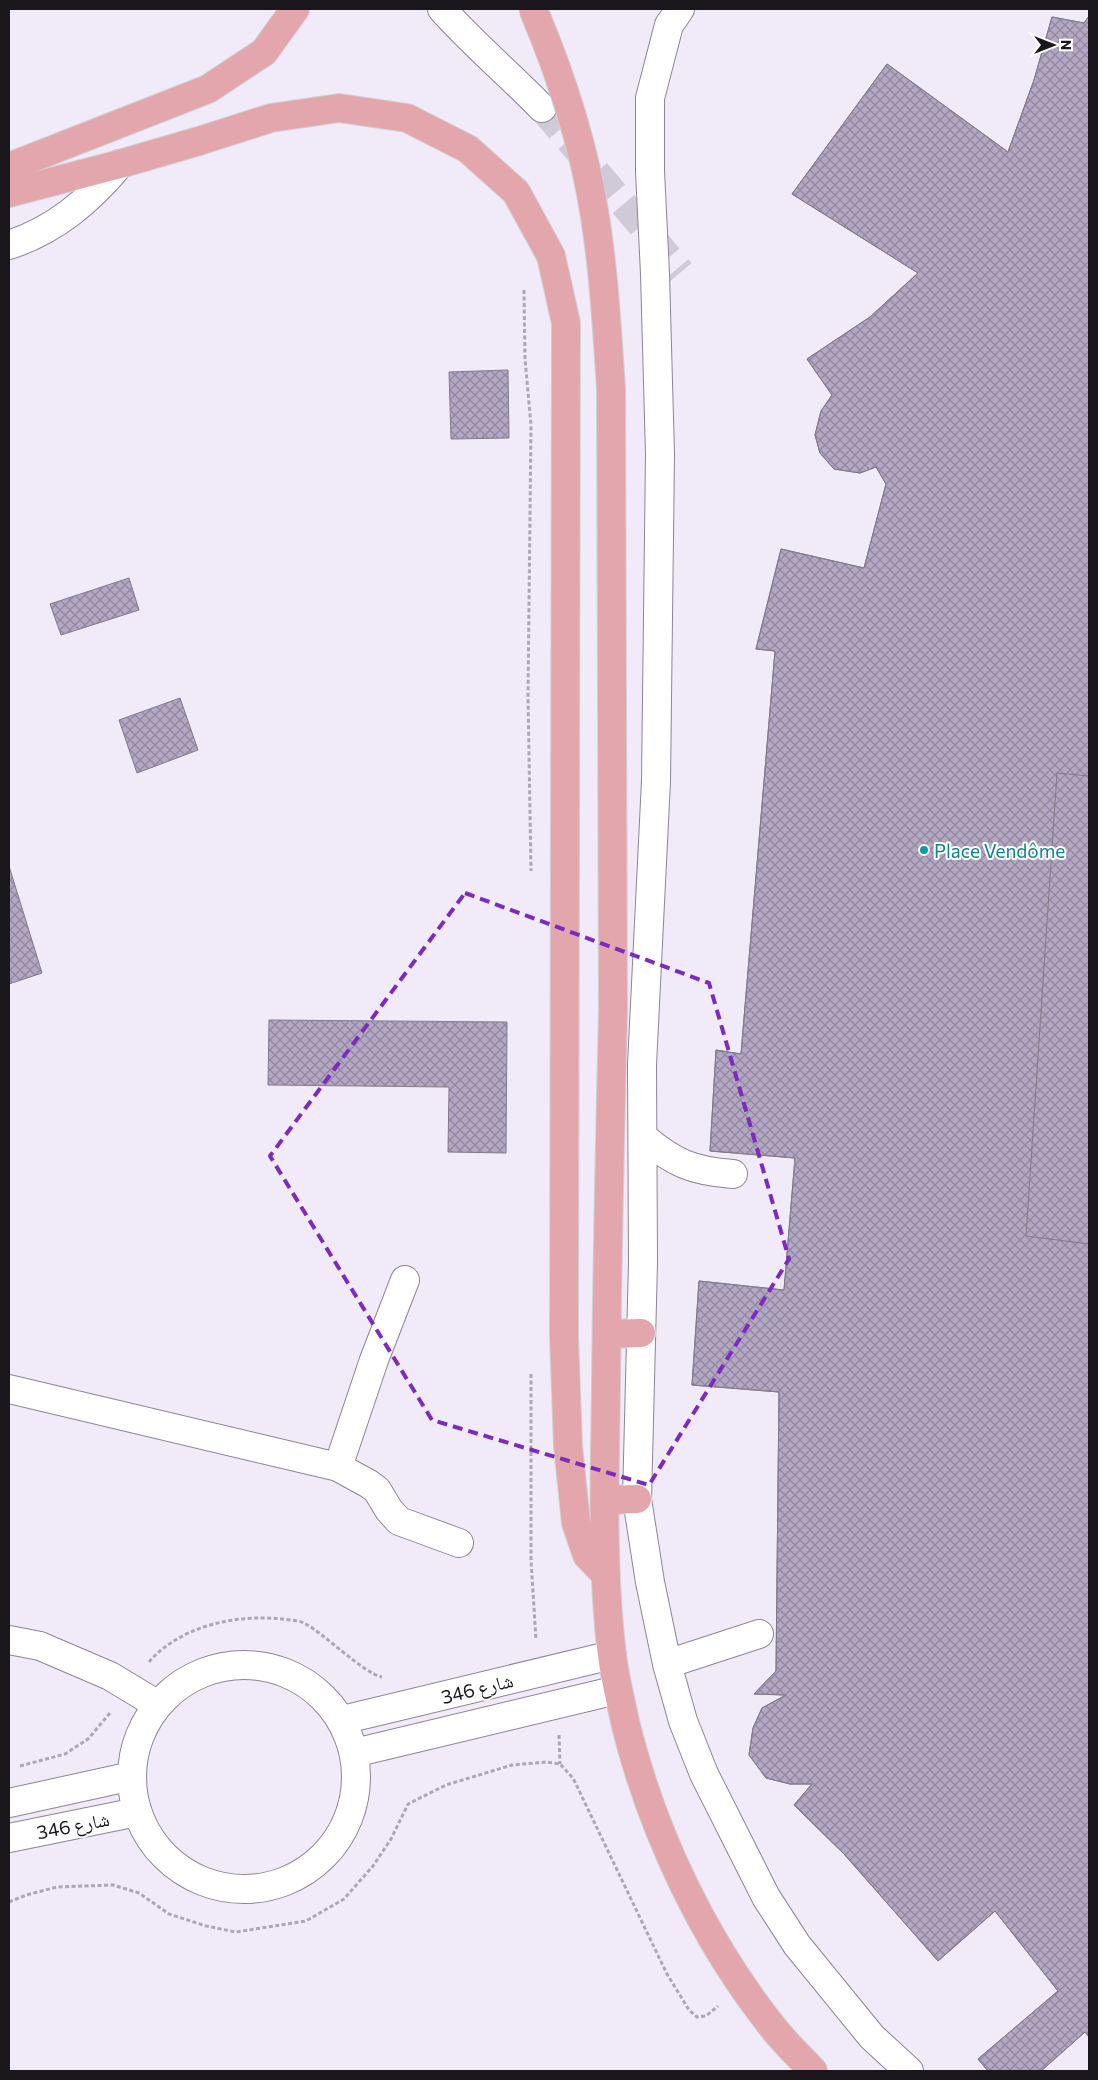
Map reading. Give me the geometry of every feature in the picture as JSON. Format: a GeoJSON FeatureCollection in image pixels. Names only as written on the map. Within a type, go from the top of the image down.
{"type":"FeatureCollection","features":[{"type":"Feature","properties":{"kind":"main road"},"geometry":{"type":"LineString","coordinates":[[9,167],[208,88],[264,52],[295,9]]}},
{"type":"Feature","properties":{"kind":"main road"},"geometry":{"type":"LineString","coordinates":[[533,9],[566,95],[595,216],[605,298],[611,388],[613,1011],[607,1334],[606,1575],[612,1655],[617,1690],[652,1813],[686,1888],[711,1935],[776,2031],[814,2071]]}},
{"type":"Feature","properties":{"kind":"main road"},"geometry":{"type":"LineString","coordinates":[[9,193],[120,164],[271,118],[339,108],[406,118],[468,149],[516,192],[551,256],[566,323],[564,1337],[568,1446],[576,1523],[588,1555],[606,1575]]}},
{"type":"Feature","properties":{"kind":"main road"},"geometry":{"type":"LineString","coordinates":[[607,1334],[641,1333]]}},
{"type":"Feature","properties":{"kind":"main road"},"geometry":{"type":"LineString","coordinates":[[606,1500],[637,1499]]}},
{"type":"Feature","properties":{"kind":"street"},"geometry":{"type":"LineString","coordinates":[[442,9],[467,37],[506,71],[542,108]]}},
{"type":"Feature","properties":{"kind":"street"},"geometry":{"type":"LineString","coordinates":[[680,9],[669,25],[650,98],[650,171],[656,284],[660,454],[656,781],[642,1065],[643,1262],[637,1499],[650,1582],[667,1664],[683,1721],[704,1774],[766,1897],[797,1945],[872,2037],[909,2071]]}},
{"type":"Feature","properties":{"kind":"street"},"geometry":{"type":"LineString","coordinates":[[9,245],[47,229],[75,211],[99,189],[120,164]]}},
{"type":"Feature","properties":{"kind":"street"},"geometry":{"type":"LineString","coordinates":[[643,1137],[663,1154],[682,1165],[710,1172],[733,1174]]}},
{"type":"Feature","properties":{"kind":"street"},"geometry":{"type":"LineString","coordinates":[[338,1467],[374,1360],[405,1280]]}},
{"type":"Feature","properties":{"kind":"street"},"geometry":{"type":"LineString","coordinates":[[9,1389],[338,1467],[369,1484],[376,1490],[399,1521],[459,1543]]}},
{"type":"Feature","properties":{"kind":"street"},"geometry":{"type":"LineString","coordinates":[[667,1664],[759,1634]]}},
{"type":"Feature","properties":{"kind":"street"},"geometry":{"type":"LineString","coordinates":[[9,1640],[40,1646],[110,1676],[158,1705]]}},
{"type":"Feature","properties":{"kind":"street","name":"شارع 346"},"geometry":{"type":"LineString","coordinates":[[342,1720],[612,1655]]}},
{"type":"Feature","properties":{"kind":"street"},"geometry":{"type":"LineString","coordinates":[[236,1664],[278,1669],[314,1689],[342,1720],[354,1753],[354,1802],[334,1846],[297,1878],[249,1891],[202,1882],[162,1854],[137,1812],[132,1776],[140,1735],[158,1705],[196,1675],[236,1664]]}},
{"type":"Feature","properties":{"kind":"street","name":"شارع 346"},"geometry":{"type":"LineString","coordinates":[[354,1753],[617,1690]]}},
{"type":"Feature","properties":{"kind":"street","name":"شارع 346"},"geometry":{"type":"LineString","coordinates":[[9,1803],[132,1776]]}},
{"type":"Feature","properties":{"kind":"street","name":"شارع 346"},"geometry":{"type":"LineString","coordinates":[[9,1838],[137,1812]]}},
{"type":"Feature","properties":{"kind":"path"},"geometry":{"type":"LineString","coordinates":[[524,280],[525,359],[531,425],[528,696],[531,875]]}},
{"type":"Feature","properties":{"kind":"path"},"geometry":{"type":"LineString","coordinates":[[528,1642],[536,1643],[531,1560],[531,1366]]}},
{"type":"Feature","properties":{"kind":"path"},"geometry":{"type":"LineString","coordinates":[[16,1767],[65,1754],[88,1740],[115,1706],[127,1687],[160,1649],[196,1631],[227,1620],[261,1617],[302,1622],[360,1664],[379,1676],[386,1677]]}},
{"type":"Feature","properties":{"kind":"path"},"geometry":{"type":"LineString","coordinates":[[9,1902],[26,1894],[57,1887],[112,1885],[138,1893],[168,1914],[236,1932],[306,1921],[344,1899],[367,1873],[391,1839],[408,1804],[446,1785],[512,1765],[546,1762],[560,1764],[573,1778],[667,1974],[689,2010],[696,2017],[706,2016],[744,1985]]}},
{"type":"Feature","properties":{"kind":"highlighted area"},"geometry":{"type":"Polygon","coordinates":[[[465,893],[709,983],[789,1259],[649,1485],[432,1420],[270,1156],[465,893]]]}},
{"type":"Feature","properties":{"kind":"building","name":"Place Vendôme"},"geometry":{"type":"Polygon","coordinates":[[[1089,16],[1089,2037],[1085,2032],[1041,2071],[988,2071],[978,2059],[1058,1991],[995,1911],[938,1961],[844,1854],[794,1805],[812,1784],[790,1784],[766,1778],[749,1755],[753,1728],[762,1708],[786,1695],[754,1694],[776,1671],[779,1392],[692,1385],[699,1281],[784,1290],[795,1158],[710,1151],[716,1050],[741,1054],[775,651],[756,649],[781,549],[864,568],[886,484],[876,467],[860,473],[834,469],[820,453],[815,435],[821,411],[832,395],[807,359],[870,317],[918,273],[792,194],[887,64],[1008,152],[1034,80],[1052,17],[1084,23],[1089,16]]]}},
{"type":"Feature","properties":{"kind":"building","name":"Place Vendôme"},"geometry":{"type":"Polygon","coordinates":[[[1089,16],[1089,2037],[1085,2032],[1041,2071],[988,2071],[978,2059],[1058,1991],[995,1911],[938,1961],[844,1854],[794,1805],[812,1784],[790,1784],[766,1778],[749,1755],[753,1728],[762,1708],[786,1695],[754,1694],[776,1671],[779,1392],[692,1385],[699,1281],[784,1290],[795,1158],[710,1151],[716,1050],[741,1054],[775,651],[756,649],[781,549],[864,568],[886,484],[876,467],[860,473],[834,469],[820,453],[815,435],[821,411],[832,395],[807,359],[870,317],[918,273],[792,194],[887,64],[1008,152],[1034,80],[1052,17],[1084,23],[1089,16]]]}},
{"type":"Feature","properties":{"kind":"building"},"geometry":{"type":"Polygon","coordinates":[[[508,370],[509,438],[451,439],[449,372],[508,370]]]}},
{"type":"Feature","properties":{"kind":"building"},"geometry":{"type":"Polygon","coordinates":[[[129,578],[139,610],[61,635],[50,604],[129,578]]]}},
{"type":"Feature","properties":{"kind":"building"},"geometry":{"type":"Polygon","coordinates":[[[180,698],[198,750],[137,773],[119,720],[180,698]]]}},
{"type":"Feature","properties":{"kind":"building"},"geometry":{"type":"Polygon","coordinates":[[[1057,773],[1089,776],[1089,1244],[1026,1236],[1057,773]]]}},
{"type":"Feature","properties":{"kind":"building"},"geometry":{"type":"Polygon","coordinates":[[[9,866],[42,973],[9,984],[9,866]]]}},
{"type":"Feature","properties":{"kind":"building"},"geometry":{"type":"Polygon","coordinates":[[[269,1020],[507,1022],[506,1153],[448,1152],[449,1087],[268,1085],[269,1020]]]}},
{"type":"Feature","properties":{"kind":"tunnel"},"geometry":{"type":"LineString","coordinates":[[542,108],[681,272]]}},
{"type":"Feature","properties":{"kind":"place","name":"Place Vendôme"},"geometry":{"type":"Point","coordinates":[924,850]}}]}
